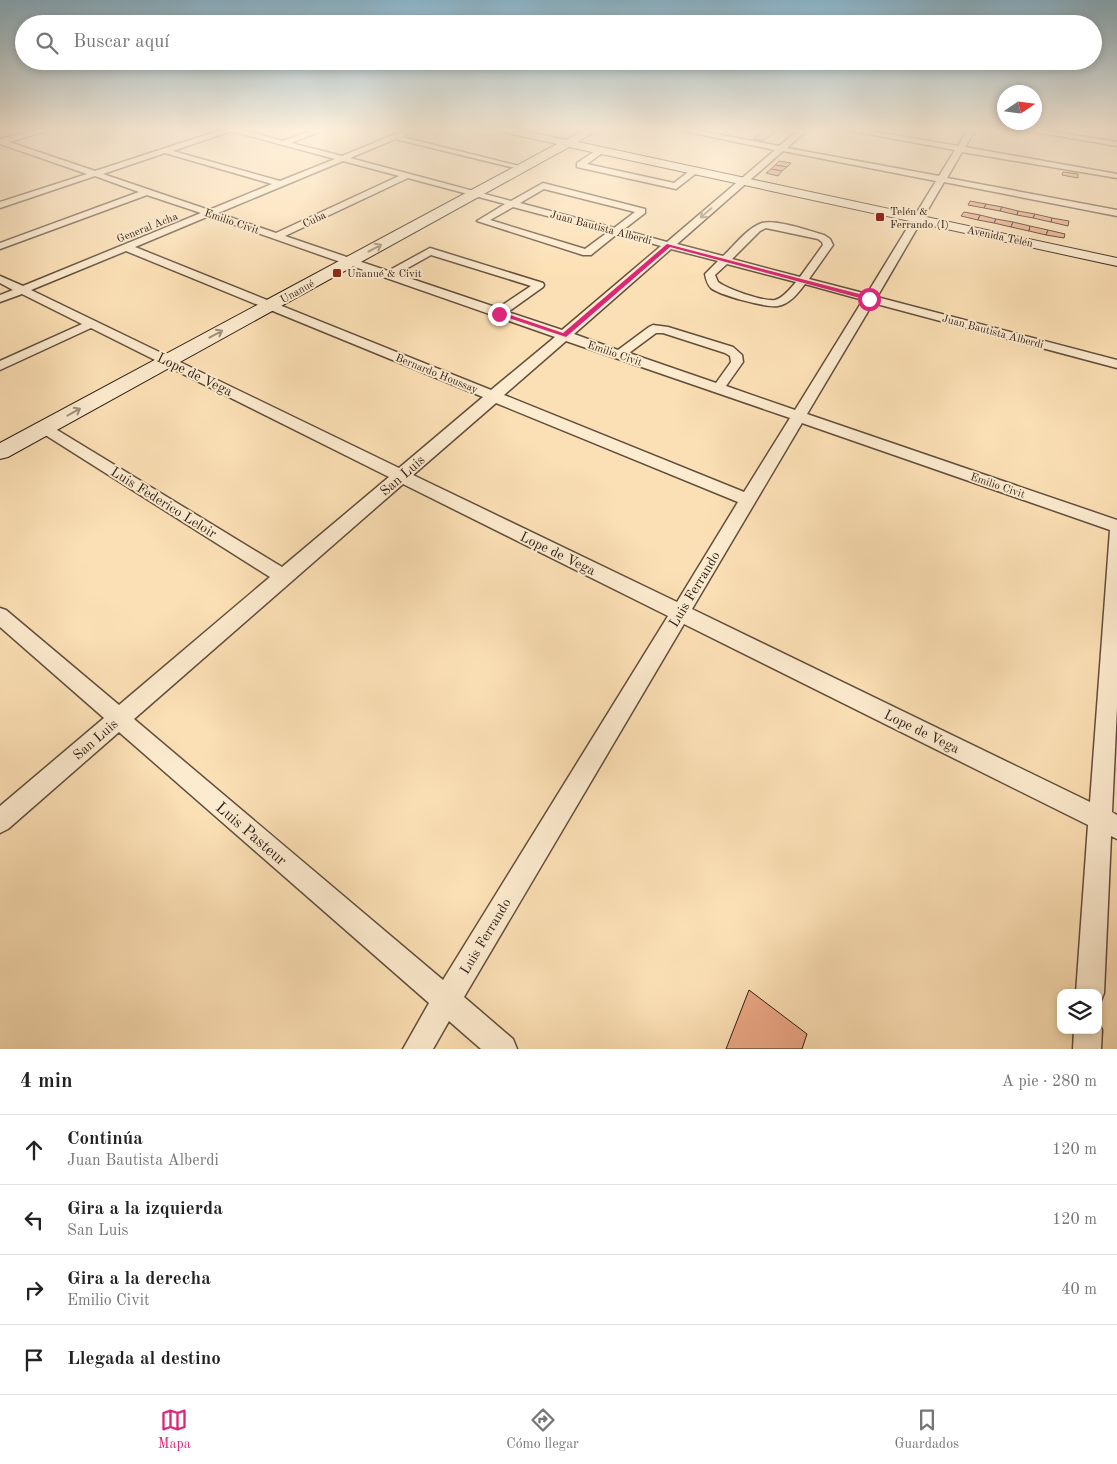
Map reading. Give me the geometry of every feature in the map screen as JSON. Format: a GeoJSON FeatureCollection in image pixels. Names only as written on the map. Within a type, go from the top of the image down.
{"type":"FeatureCollection","features":[{"type":"Feature","properties":{"kind":"street"},"geometry":{"type":"LineString","coordinates":[[0,205],[83,178]]}},
{"type":"Feature","properties":{"kind":"street","name":"Emilio Civit"},"geometry":{"type":"LineString","coordinates":[[106,178],[1117,526]]}},
{"type":"Feature","properties":{"kind":"street"},"geometry":{"type":"LineString","coordinates":[[260,178],[280,184]]}},
{"type":"Feature","properties":{"kind":"street","name":"General Acha"},"geometry":{"type":"LineString","coordinates":[[0,299],[294,178]]}},
{"type":"Feature","properties":{"kind":"street","name":"Cuba"},"geometry":{"type":"LineString","coordinates":[[276,236],[402,178]]}},
{"type":"Feature","properties":{"kind":"street","name":"Juan Bautista Alberdi"},"geometry":{"type":"LineString","coordinates":[[413,178],[1117,364]]}},
{"type":"Feature","properties":{"kind":"street","name":"Unanué"},"geometry":{"type":"LineString","coordinates":[[0,452],[505,178]]}},
{"type":"Feature","properties":{"kind":"street"},"geometry":{"type":"LineString","coordinates":[[639,178],[676,186],[686,178]]}},
{"type":"Feature","properties":{"kind":"street","name":"Avenida Telén"},"geometry":{"type":"LineString","coordinates":[[728,178],[1117,262]]}},
{"type":"Feature","properties":{"kind":"street","name":"San Luis"},"geometry":{"type":"LineString","coordinates":[[0,821],[747,178]]}},
{"type":"Feature","properties":{"kind":"street"},"geometry":{"type":"LineString","coordinates":[[930,178],[1117,214]]}},
{"type":"Feature","properties":{"kind":"street","name":"Luis Ferrando"},"geometry":{"type":"LineString","coordinates":[[417,1049],[941,180]]}},
{"type":"Feature","properties":{"kind":"street"},"geometry":{"type":"LineString","coordinates":[[543,186],[642,211],[616,231],[587,253],[482,221],[543,186]]}},
{"type":"Feature","properties":{"kind":"street"},"geometry":{"type":"LineString","coordinates":[[0,246],[147,192]]}},
{"type":"Feature","properties":{"kind":"street"},"geometry":{"type":"LineString","coordinates":[[765,225],[777,226],[821,237],[827,241],[828,245],[803,281],[784,300],[777,303],[765,302],[717,288],[710,281],[710,274],[757,228],[765,225]]}},
{"type":"Feature","properties":{"kind":"street","name":"Bernardo Houssay"},"geometry":{"type":"LineString","coordinates":[[126,247],[748,500]]}},
{"type":"Feature","properties":{"kind":"street"},"geometry":{"type":"LineString","coordinates":[[388,275],[430,251],[539,285],[499,314]]}},
{"type":"Feature","properties":{"kind":"street","name":"Lope de Vega"},"geometry":{"type":"LineString","coordinates":[[0,279],[1109,823]]}},
{"type":"Feature","properties":{"kind":"street"},"geometry":{"type":"LineString","coordinates":[[0,366],[91,324]]}},
{"type":"Feature","properties":{"kind":"street"},"geometry":{"type":"LineString","coordinates":[[619,355],[653,329],[664,329],[729,350],[736,355],[737,362],[718,389]]}},
{"type":"Feature","properties":{"kind":"street","name":"Luis Federico Leloir"},"geometry":{"type":"LineString","coordinates":[[44,428],[284,577]]}},
{"type":"Feature","properties":{"kind":"street"},"geometry":{"type":"LineString","coordinates":[[1090,989],[1109,823],[1117,532]]}},
{"type":"Feature","properties":{"kind":"street","name":"Luis Pasteur"},"geometry":{"type":"LineString","coordinates":[[0,616],[503,1049]]}},
{"type":"Feature","properties":{"kind":"street"},"geometry":{"type":"LineString","coordinates":[[1087,1049],[1088,1034]]}},
{"type":"Feature","properties":{"kind":"building"},"geometry":{"type":"Polygon","coordinates":[[[970,201],[986,204],[984,208],[968,205],[970,201]]]}},
{"type":"Feature","properties":{"kind":"building"},"geometry":{"type":"Polygon","coordinates":[[[986,204],[1002,207],[1000,211],[984,208],[986,204]]]}},
{"type":"Feature","properties":{"kind":"building"},"geometry":{"type":"Polygon","coordinates":[[[1002,207],[1018,211],[1017,215],[1000,211],[1002,207]]]}},
{"type":"Feature","properties":{"kind":"building"},"geometry":{"type":"Polygon","coordinates":[[[1018,211],[1035,214],[1033,218],[1017,215],[1018,211]]]}},
{"type":"Feature","properties":{"kind":"building"},"geometry":{"type":"Polygon","coordinates":[[[964,212],[980,215],[978,220],[961,216],[964,212]]]}},
{"type":"Feature","properties":{"kind":"building"},"geometry":{"type":"Polygon","coordinates":[[[1035,214],[1052,218],[1051,222],[1033,218],[1035,214]]]}},
{"type":"Feature","properties":{"kind":"building"},"geometry":{"type":"Polygon","coordinates":[[[980,215],[996,219],[994,223],[978,220],[980,215]]]}},
{"type":"Feature","properties":{"kind":"building"},"geometry":{"type":"Polygon","coordinates":[[[1052,218],[1069,221],[1068,226],[1051,222],[1052,218]]]}},
{"type":"Feature","properties":{"kind":"building"},"geometry":{"type":"Polygon","coordinates":[[[996,219],[1013,222],[1011,227],[994,223],[996,219]]]}},
{"type":"Feature","properties":{"kind":"building"},"geometry":{"type":"Polygon","coordinates":[[[1013,222],[1030,226],[1029,231],[1011,227],[1013,222]]]}},
{"type":"Feature","properties":{"kind":"building"},"geometry":{"type":"Polygon","coordinates":[[[1030,226],[1048,230],[1046,235],[1029,231],[1030,226]]]}},
{"type":"Feature","properties":{"kind":"building"},"geometry":{"type":"Polygon","coordinates":[[[1048,230],[1065,234],[1064,238],[1046,235],[1048,230]]]}},
{"type":"Feature","properties":{"kind":"building"},"geometry":{"type":"Polygon","coordinates":[[[749,990],[807,1034],[802,1049],[726,1049],[749,990]]]}},
{"type":"Feature","properties":{"kind":"place","name":"Telén & Ferrando (I)"},"geometry":{"type":"Point","coordinates":[880,217]}},
{"type":"Feature","properties":{"kind":"place","name":"Unanué & Civit"},"geometry":{"type":"Point","coordinates":[337,273]}},
{"type":"Feature","properties":{"kind":"route"},"geometry":{"type":"LineString","coordinates":[[499,314],[564,336],[669,245],[869,299]]}}]}
